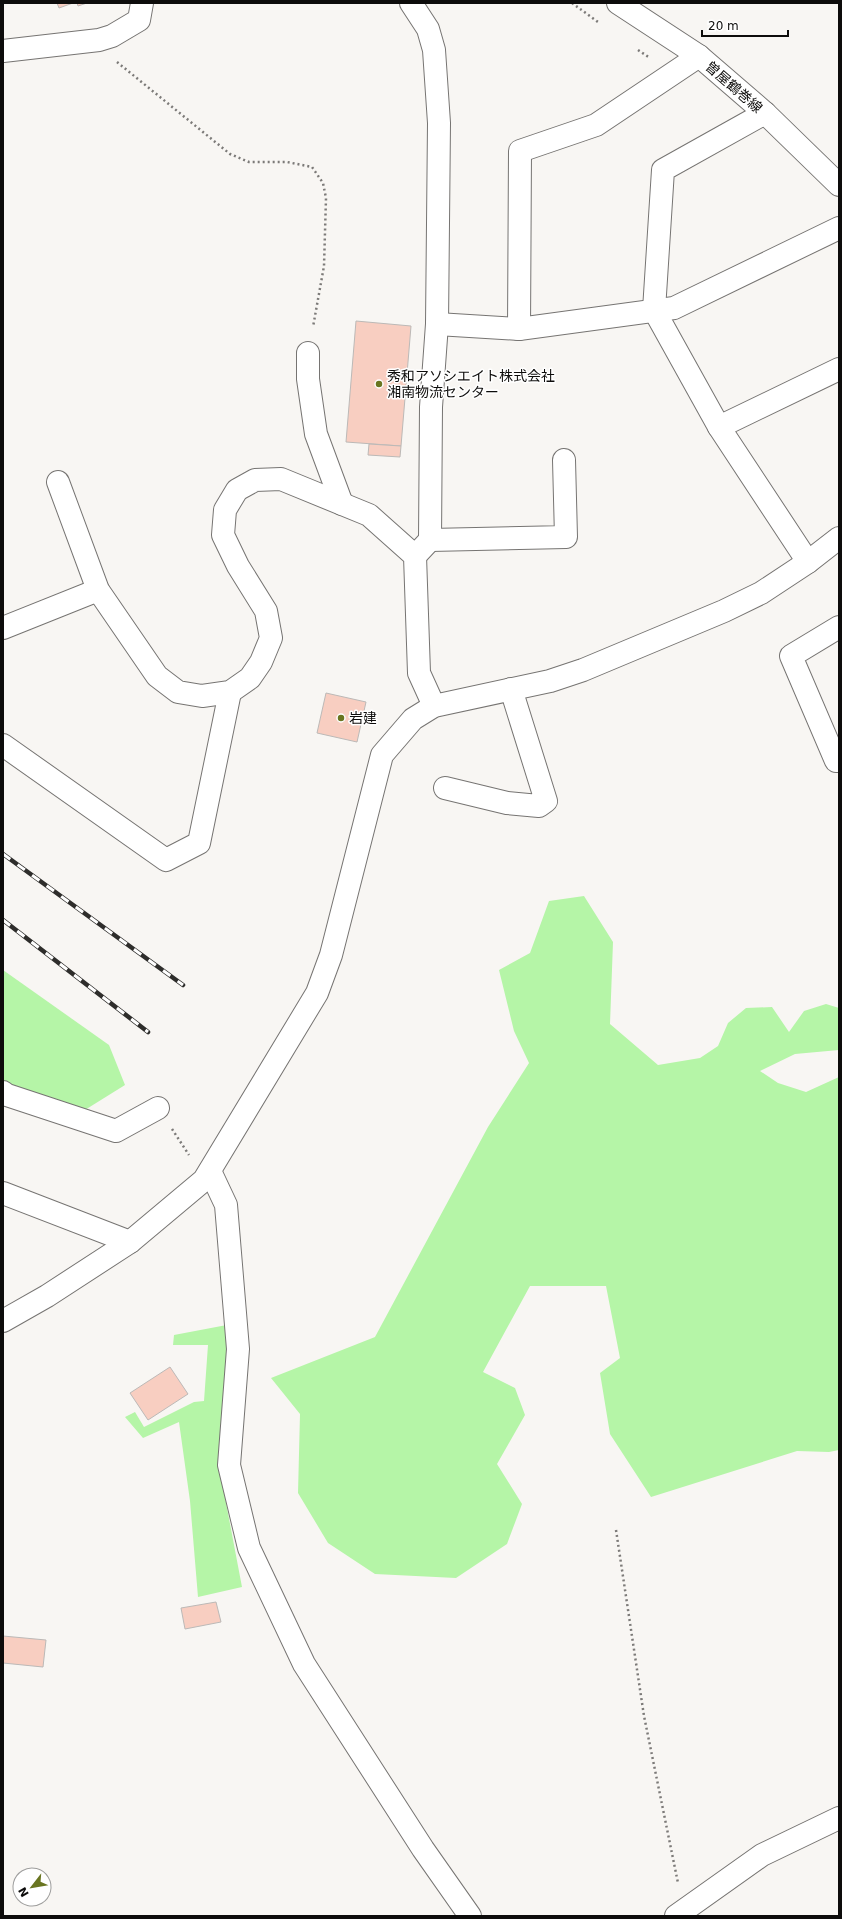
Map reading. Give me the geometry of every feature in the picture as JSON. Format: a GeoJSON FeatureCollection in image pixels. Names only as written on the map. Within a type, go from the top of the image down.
{"type":"FeatureCollection","features":[{"type":"Feature","properties":{"kind":"street"},"geometry":{"type":"LineString","coordinates":[[3,51],[99,40],[112,36],[139,20],[142,3]]}},
{"type":"Feature","properties":{"kind":"street"},"geometry":{"type":"LineString","coordinates":[[411,3],[428,29],[434,50],[439,123],[437,324],[431,407],[430,540],[415,556],[419,673],[434,706]]}},
{"type":"Feature","properties":{"kind":"street","name":"曽屋鶴巻線"},"geometry":{"type":"LineString","coordinates":[[618,3],[699,56],[765,113],[839,184]]}},
{"type":"Feature","properties":{"kind":"street"},"geometry":{"type":"LineString","coordinates":[[519,329],[520,151],[596,125],[699,56]]}},
{"type":"Feature","properties":{"kind":"street"},"geometry":{"type":"LineString","coordinates":[[765,113],[663,170],[654,310],[719,427],[808,562]]}},
{"type":"Feature","properties":{"kind":"street"},"geometry":{"type":"LineString","coordinates":[[437,324],[519,329],[674,308],[839,228]]}},
{"type":"Feature","properties":{"kind":"street"},"geometry":{"type":"LineString","coordinates":[[308,353],[308,379],[316,434],[342,504]]}},
{"type":"Feature","properties":{"kind":"street"},"geometry":{"type":"LineString","coordinates":[[719,427],[839,369]]}},
{"type":"Feature","properties":{"kind":"street"},"geometry":{"type":"LineString","coordinates":[[430,540],[566,537],[564,460]]}},
{"type":"Feature","properties":{"kind":"street"},"geometry":{"type":"LineString","coordinates":[[58,482],[98,590],[157,676],[178,692],[202,696],[230,692],[250,678],[261,662],[271,638],[266,611],[238,566],[222,535],[225,510],[237,490],[255,480],[281,479],[369,515],[415,556]]}},
{"type":"Feature","properties":{"kind":"street"},"geometry":{"type":"LineString","coordinates":[[3,1321],[47,1296],[130,1242],[207,1175],[238,1121],[317,993],[331,955],[382,755],[413,719],[434,706],[550,680],[583,670],[724,611],[761,593],[808,562],[839,538]]}},
{"type":"Feature","properties":{"kind":"street"},"geometry":{"type":"LineString","coordinates":[[3,628],[98,590]]}},
{"type":"Feature","properties":{"kind":"street"},"geometry":{"type":"LineString","coordinates":[[839,628],[790,656],[836,761],[839,760]]}},
{"type":"Feature","properties":{"kind":"street"},"geometry":{"type":"LineString","coordinates":[[445,788],[507,803],[539,806],[546,801],[511,689]]}},
{"type":"Feature","properties":{"kind":"street"},"geometry":{"type":"LineString","coordinates":[[3,745],[166,860],[199,843],[230,692]]}},
{"type":"Feature","properties":{"kind":"street"},"geometry":{"type":"LineString","coordinates":[[3,1092],[7,1095],[72,1118],[116,1131],[158,1108]]}},
{"type":"Feature","properties":{"kind":"street"},"geometry":{"type":"LineString","coordinates":[[207,1175],[226,1205],[238,1349],[229,1465],[250,1548],[304,1664],[419,1842],[470,1916]]}},
{"type":"Feature","properties":{"kind":"street"},"geometry":{"type":"LineString","coordinates":[[3,1193],[130,1242]]}},
{"type":"Feature","properties":{"kind":"street"},"geometry":{"type":"LineString","coordinates":[[682,1914],[762,1855],[839,1818]]}},
{"type":"Feature","properties":{"kind":"path"},"geometry":{"type":"LineString","coordinates":[[99,40],[112,58],[230,154],[249,162],[286,162],[312,167],[323,183],[326,198],[324,266],[308,353]]}},
{"type":"Feature","properties":{"kind":"path"},"geometry":{"type":"LineString","coordinates":[[158,1108],[194,1162],[207,1175]]}},
{"type":"Feature","properties":{"kind":"path"},"geometry":{"type":"LineString","coordinates":[[616,1530],[644,1716],[671,1840],[682,1914]]}},
{"type":"Feature","properties":{"kind":"green space"},"geometry":{"type":"Polygon","coordinates":[[[584,896],[613,942],[610,1024],[658,1065],[700,1058],[718,1046],[728,1023],[746,1008],[772,1007],[789,1032],[804,1011],[826,1004],[839,1008],[839,1050],[795,1054],[760,1071],[778,1083],[806,1092],[839,1077],[839,1450],[829,1452],[797,1451],[651,1497],[610,1434],[600,1373],[620,1358],[606,1286],[530,1286],[483,1372],[515,1388],[525,1415],[497,1464],[522,1504],[507,1544],[456,1578],[375,1574],[328,1543],[298,1493],[300,1414],[271,1378],[375,1337],[488,1127],[529,1063],[514,1031],[499,970],[530,953],[549,901],[584,896]]]}},
{"type":"Feature","properties":{"kind":"green space"},"geometry":{"type":"Polygon","coordinates":[[[3,970],[109,1045],[125,1085],[72,1118],[3,1092],[3,970]]]}},
{"type":"Feature","properties":{"kind":"green space"},"geometry":{"type":"Polygon","coordinates":[[[232,1324],[219,1466],[242,1587],[198,1597],[190,1501],[179,1422],[143,1438],[125,1417],[135,1412],[144,1427],[194,1402],[204,1401],[208,1345],[173,1345],[174,1335],[232,1324]]]}},
{"type":"Feature","properties":{"kind":"building"},"geometry":{"type":"Polygon","coordinates":[[[57,3],[73,3],[59,8],[57,3]]]}},
{"type":"Feature","properties":{"kind":"building"},"geometry":{"type":"Polygon","coordinates":[[[77,3],[87,3],[78,6],[77,3]]]}},
{"type":"Feature","properties":{"kind":"building","name":"秀和アソシエイト株式会社 湘南物流センター"},"geometry":{"type":"Polygon","coordinates":[[[356,321],[411,326],[401,446],[346,442],[356,321]]]}},
{"type":"Feature","properties":{"kind":"building"},"geometry":{"type":"Polygon","coordinates":[[[369,444],[401,446],[400,457],[368,455],[369,444]]]}},
{"type":"Feature","properties":{"kind":"building","name":"岩建"},"geometry":{"type":"Polygon","coordinates":[[[326,693],[366,702],[357,742],[317,733],[326,693]]]}},
{"type":"Feature","properties":{"kind":"building"},"geometry":{"type":"Polygon","coordinates":[[[170,1367],[188,1394],[148,1420],[130,1393],[170,1367]]]}},
{"type":"Feature","properties":{"kind":"building"},"geometry":{"type":"Polygon","coordinates":[[[216,1602],[221,1622],[185,1629],[181,1608],[216,1602]]]}},
{"type":"Feature","properties":{"kind":"building"},"geometry":{"type":"Polygon","coordinates":[[[3,1636],[46,1640],[43,1667],[3,1663],[3,1636]]]}},
{"type":"Feature","properties":{"kind":"railway"},"geometry":{"type":"LineString","coordinates":[[3,854],[183,985]]}},
{"type":"Feature","properties":{"kind":"railway"},"geometry":{"type":"LineString","coordinates":[[3,920],[148,1032]]}},
{"type":"Feature","properties":{"kind":"place","name":"秀和アソシエイト株式会社 湘南物流センター"},"geometry":{"type":"Point","coordinates":[379,384]}},
{"type":"Feature","properties":{"kind":"place","name":"岩建"},"geometry":{"type":"Point","coordinates":[341,718]}}]}
